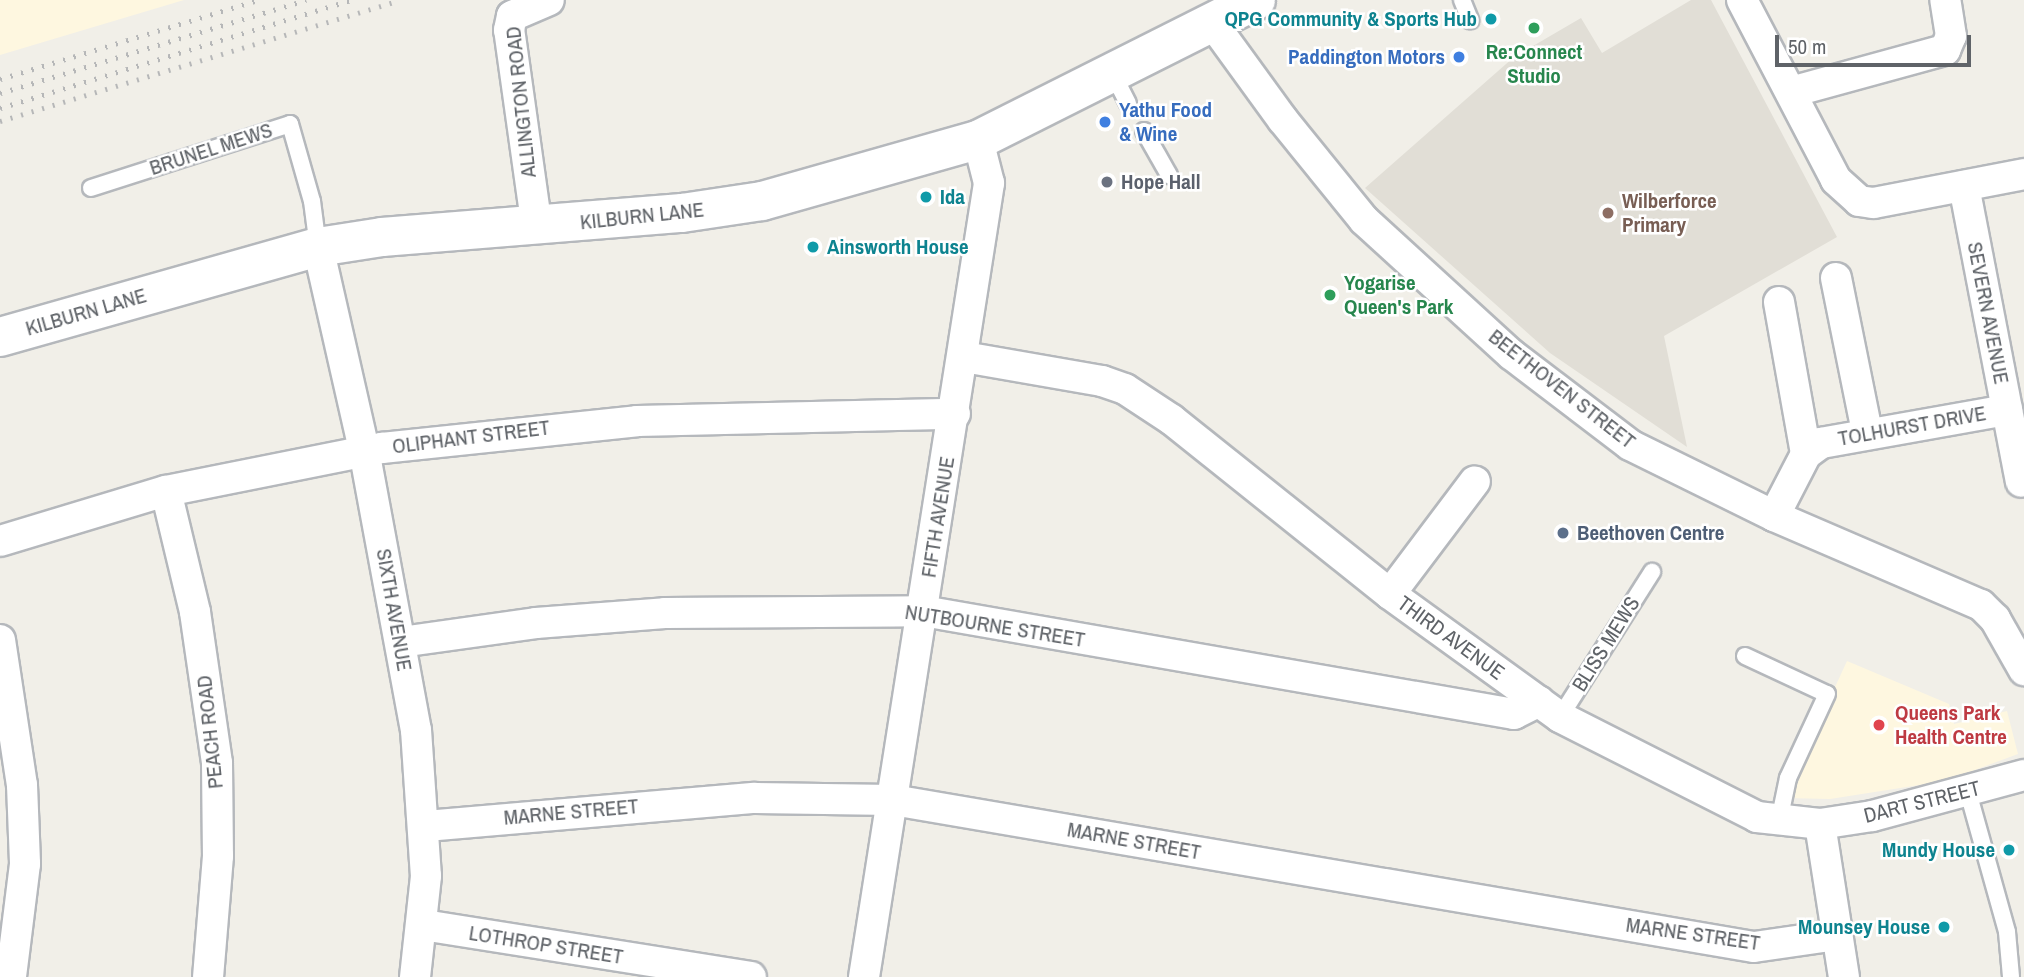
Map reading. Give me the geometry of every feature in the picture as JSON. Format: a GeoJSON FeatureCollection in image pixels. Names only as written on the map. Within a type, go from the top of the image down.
{"type":"FeatureCollection","features":[{"type":"Feature","properties":{"kind":"main road","name":"KILBURN LANE"},"geometry":{"type":"LineString","coordinates":[[0,337],[318,247],[383,237],[537,228],[762,201],[978,140],[1120,87],[1233,8]]}},
{"type":"Feature","properties":{"kind":"street","name":"ALLINGTON ROAD"},"geometry":{"type":"LineString","coordinates":[[537,228],[509,30],[512,16],[549,0]]}},
{"type":"Feature","properties":{"kind":"street"},"geometry":{"type":"LineString","coordinates":[[1742,0],[1836,180],[1859,201],[1874,203],[2024,174]]}},
{"type":"Feature","properties":{"kind":"street"},"geometry":{"type":"LineString","coordinates":[[1791,92],[1945,50],[1951,36],[1945,0]]}},
{"type":"Feature","properties":{"kind":"street","name":"BEETHOVEN STREET"},"geometry":{"type":"LineString","coordinates":[[1233,8],[1283,120],[1364,220],[1512,355],[1630,445],[1774,516],[1981,605],[1996,619],[2024,670]]}},
{"type":"Feature","properties":{"kind":"street","name":"FIFTH AVENUE"},"geometry":{"type":"LineString","coordinates":[[864,977],[964,357],[989,183],[978,140]]}},
{"type":"Feature","properties":{"kind":"street","name":"SEVERN AVENUE"},"geometry":{"type":"LineString","coordinates":[[1964,186],[2021,482]]}},
{"type":"Feature","properties":{"kind":"street","name":"SIXTH AVENUE"},"geometry":{"type":"LineString","coordinates":[[318,247],[364,450],[401,642],[426,826],[423,925],[415,977]]}},
{"type":"Feature","properties":{"kind":"street"},"geometry":{"type":"LineString","coordinates":[[1836,278],[1867,432]]}},
{"type":"Feature","properties":{"kind":"street"},"geometry":{"type":"LineString","coordinates":[[1774,516],[1806,454],[1779,302]]}},
{"type":"Feature","properties":{"kind":"street","name":"THIRD AVENUE"},"geometry":{"type":"LineString","coordinates":[[964,357],[1102,381],[1125,389],[1172,420],[1390,594],[1550,709],[1757,817],[1820,824]]}},
{"type":"Feature","properties":{"kind":"street","name":"TOLHURST DRIVE"},"geometry":{"type":"LineString","coordinates":[[1806,454],[1821,443],[1867,432],[2007,410]]}},
{"type":"Feature","properties":{"kind":"street","name":"OLIPHANT STREET"},"geometry":{"type":"LineString","coordinates":[[0,541],[166,491],[364,450],[637,421],[955,414]]}},
{"type":"Feature","properties":{"kind":"street"},"geometry":{"type":"LineString","coordinates":[[1390,594],[1475,481]]}},
{"type":"Feature","properties":{"kind":"street","name":"PEACH ROAD"},"geometry":{"type":"LineString","coordinates":[[166,491],[195,611],[217,763],[218,856],[208,977]]}},
{"type":"Feature","properties":{"kind":"street","name":"NUTBOURNE STREET"},"geometry":{"type":"LineString","coordinates":[[401,642],[536,623],[665,613],[923,611],[1514,715],[1550,709]]}},
{"type":"Feature","properties":{"kind":"street"},"geometry":{"type":"LineString","coordinates":[[0,640],[22,785],[25,864],[11,977]]}},
{"type":"Feature","properties":{"kind":"street","name":"DART STREET"},"geometry":{"type":"LineString","coordinates":[[1820,824],[1968,792],[2024,775]]}},
{"type":"Feature","properties":{"kind":"street","name":"MARNE STREET"},"geometry":{"type":"LineString","coordinates":[[426,826],[755,798],[892,800],[1754,947],[1837,935]]}},
{"type":"Feature","properties":{"kind":"street"},"geometry":{"type":"LineString","coordinates":[[1820,824],[1844,977]]}},
{"type":"Feature","properties":{"kind":"street","name":"LOTHROP STREET"},"geometry":{"type":"LineString","coordinates":[[423,925],[751,977]]}},
{"type":"Feature","properties":{"kind":"lane"},"geometry":{"type":"LineString","coordinates":[[1462,0],[1470,20]]}},
{"type":"Feature","properties":{"kind":"lane","name":"BRUNEL MEWS"},"geometry":{"type":"LineString","coordinates":[[91,187],[290,124],[312,201],[318,247]]}},
{"type":"Feature","properties":{"kind":"lane"},"geometry":{"type":"LineString","coordinates":[[1144,131],[1169,175]]}},
{"type":"Feature","properties":{"kind":"lane","name":"BLISS MEWS"},"geometry":{"type":"LineString","coordinates":[[1550,709],[1651,572]]}},
{"type":"Feature","properties":{"kind":"lane"},"geometry":{"type":"LineString","coordinates":[[1745,656],[1827,694],[1788,778],[1779,821]]}},
{"type":"Feature","properties":{"kind":"lane"},"geometry":{"type":"LineString","coordinates":[[1968,792],[2007,932],[2011,977]]}},
{"type":"Feature","properties":{"kind":"shaded area"},"geometry":{"type":"Polygon","coordinates":[[[0,0],[184,0],[0,55],[0,0]]]}},
{"type":"Feature","properties":{"kind":"shaded area","name":"Wilberforce Primary"},"geometry":{"type":"Polygon","coordinates":[[[1691,0],[1711,0],[1837,237],[1664,336],[1687,447],[1550,353],[1365,188],[1514,57],[1581,18],[1602,53],[1691,0]]]}},
{"type":"Feature","properties":{"kind":"shaded area"},"geometry":{"type":"Polygon","coordinates":[[[1847,661],[1949,704],[1954,724],[2007,711],[2018,754],[1945,781],[1830,799],[1784,798],[1847,661]]]}},
{"type":"Feature","properties":{"kind":"railway"},"geometry":{"type":"LineString","coordinates":[[0,79],[258,0]]}},
{"type":"Feature","properties":{"kind":"railway"},"geometry":{"type":"LineString","coordinates":[[0,93],[306,0]]}},
{"type":"Feature","properties":{"kind":"railway"},"geometry":{"type":"LineString","coordinates":[[0,108],[351,0]]}},
{"type":"Feature","properties":{"kind":"railway"},"geometry":{"type":"LineString","coordinates":[[0,121],[400,0]]}},
{"type":"Feature","properties":{"kind":"place","name":"QPG Community & Sports Hub"},"geometry":{"type":"Point","coordinates":[1491,19]}},
{"type":"Feature","properties":{"kind":"place","name":"Re:Connect Studio"},"geometry":{"type":"Point","coordinates":[1534,28]}},
{"type":"Feature","properties":{"kind":"place","name":"Paddington Motors"},"geometry":{"type":"Point","coordinates":[1459,57]}},
{"type":"Feature","properties":{"kind":"place","name":"Yathu Food & Wine"},"geometry":{"type":"Point","coordinates":[1105,122]}},
{"type":"Feature","properties":{"kind":"place","name":"Hope Hall"},"geometry":{"type":"Point","coordinates":[1107,182]}},
{"type":"Feature","properties":{"kind":"place","name":"Ida"},"geometry":{"type":"Point","coordinates":[926,197]}},
{"type":"Feature","properties":{"kind":"place","name":"Wilberforce Primary"},"geometry":{"type":"Point","coordinates":[1608,213]}},
{"type":"Feature","properties":{"kind":"place","name":"Ainsworth House"},"geometry":{"type":"Point","coordinates":[813,247]}},
{"type":"Feature","properties":{"kind":"place","name":"Yogarise Queen's Park"},"geometry":{"type":"Point","coordinates":[1330,295]}},
{"type":"Feature","properties":{"kind":"place","name":"Beethoven Centre"},"geometry":{"type":"Point","coordinates":[1563,533]}},
{"type":"Feature","properties":{"kind":"place","name":"Queens Park Health Centre"},"geometry":{"type":"Point","coordinates":[1879,725]}},
{"type":"Feature","properties":{"kind":"place","name":"Mundy House"},"geometry":{"type":"Point","coordinates":[2009,850]}},
{"type":"Feature","properties":{"kind":"place","name":"Mounsey House"},"geometry":{"type":"Point","coordinates":[1944,927]}}]}
